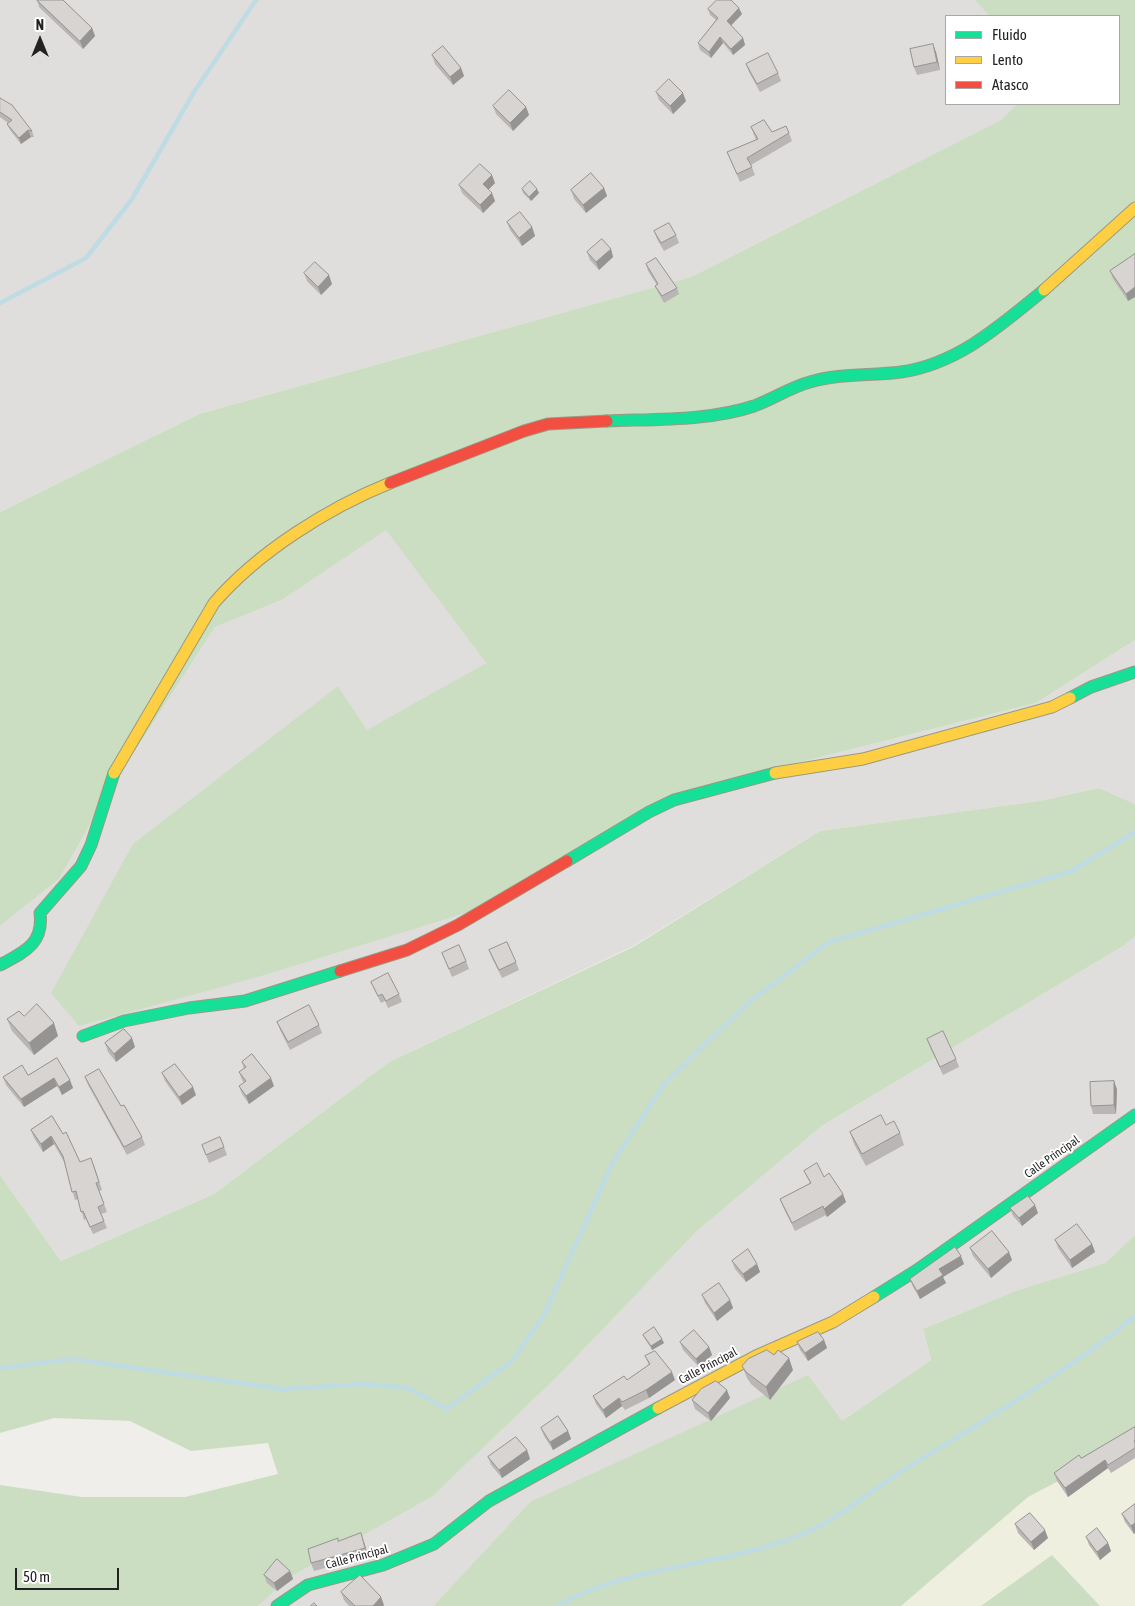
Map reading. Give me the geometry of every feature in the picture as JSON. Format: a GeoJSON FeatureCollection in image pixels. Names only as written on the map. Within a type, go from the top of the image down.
{"type":"FeatureCollection","features":[{"type":"Feature","properties":{"kind":"street"},"geometry":{"type":"LineString","coordinates":[[0,965],[34,946],[42,928],[40,913],[81,866],[91,845],[113,775],[214,604],[232,582],[287,539],[360,495],[524,430],[548,424],[686,418],[716,413],[753,406],[809,382],[828,378],[902,372],[925,366],[967,350],[1049,286],[1135,208]]}},
{"type":"Feature","properties":{"kind":"street"},"geometry":{"type":"LineString","coordinates":[[83,1036],[124,1021],[189,1008],[245,1001],[407,950],[458,925],[649,812],[674,800],[773,773],[862,759],[1052,707],[1091,687],[1135,672]]}},
{"type":"Feature","properties":{"kind":"street","name":"Calle Principal"},"geometry":{"type":"LineString","coordinates":[[277,1606],[308,1585],[383,1565],[434,1544],[489,1501],[546,1468],[756,1356],[833,1322],[917,1270],[1135,1116]]}},
{"type":"Feature","properties":{"kind":"shaded area"},"geometry":{"type":"Polygon","coordinates":[[[0,0],[975,0],[988,15],[945,15],[945,105],[1017,105],[1001,120],[691,277],[199,414],[0,512],[0,0]]]}},
{"type":"Feature","properties":{"kind":"shaded area"},"geometry":{"type":"Polygon","coordinates":[[[386,529],[486,663],[367,731],[338,686],[78,1025],[262,976],[486,907],[681,792],[1036,703],[1135,640],[1135,804],[1099,788],[1039,801],[820,831],[633,946],[389,1062],[214,1194],[61,1261],[0,1175],[0,926],[59,879],[108,793],[215,627],[282,600],[386,529]]]}},
{"type":"Feature","properties":{"kind":"shaded area"},"geometry":{"type":"Polygon","coordinates":[[[1135,936],[1135,1235],[1105,1263],[1015,1291],[923,1329],[931,1360],[842,1421],[530,1502],[433,1606],[258,1606],[292,1576],[433,1496],[559,1375],[697,1231],[823,1125],[1125,945],[1135,936]]]}},
{"type":"Feature","properties":{"kind":"green space"},"geometry":{"type":"Polygon","coordinates":[[[975,0],[1135,0],[1135,640],[1036,703],[681,792],[486,907],[262,976],[79,1026],[51,993],[133,844],[338,686],[367,730],[486,663],[386,530],[282,600],[215,627],[108,793],[59,879],[0,926],[0,512],[199,414],[691,277],[1001,120],[1016,105],[1120,105],[1120,15],[988,15],[975,0]]]}},
{"type":"Feature","properties":{"kind":"green space"},"geometry":{"type":"Polygon","coordinates":[[[1099,788],[1135,804],[1135,936],[1125,945],[823,1125],[697,1231],[559,1375],[433,1496],[292,1576],[258,1606],[0,1606],[0,1485],[82,1497],[185,1497],[278,1474],[268,1443],[191,1451],[130,1421],[54,1418],[0,1433],[0,1175],[61,1261],[214,1194],[389,1062],[633,947],[820,831],[1039,801],[1099,788]]]}},
{"type":"Feature","properties":{"kind":"green space"},"geometry":{"type":"Polygon","coordinates":[[[1135,1235],[1135,1441],[1028,1497],[901,1606],[433,1606],[530,1502],[808,1375],[842,1421],[931,1360],[923,1329],[1015,1291],[1105,1263],[1135,1235]]]}},
{"type":"Feature","properties":{"kind":"green space"},"geometry":{"type":"Polygon","coordinates":[[[1135,1441],[1135,1606],[1100,1606],[1052,1555],[981,1606],[901,1606],[1028,1497],[1135,1441]]]}},
{"type":"Feature","properties":{"kind":"green space"},"geometry":{"type":"Polygon","coordinates":[[[1052,1555],[1100,1606],[981,1606],[1052,1555]]]}},
{"type":"Feature","properties":{"kind":"building"},"geometry":{"type":"Polygon","coordinates":[[[37,0],[63,0],[92,28],[80,41],[37,0]]]}},
{"type":"Feature","properties":{"kind":"building"},"geometry":{"type":"Polygon","coordinates":[[[717,0],[731,0],[739,8],[727,21],[743,38],[731,49],[720,37],[709,52],[698,43],[718,18],[708,9],[717,0]]]}},
{"type":"Feature","properties":{"kind":"building"},"geometry":{"type":"Polygon","coordinates":[[[933,44],[937,62],[914,67],[910,49],[933,44]]]}},
{"type":"Feature","properties":{"kind":"building"},"geometry":{"type":"Polygon","coordinates":[[[443,46],[461,68],[450,77],[432,55],[443,46]]]}},
{"type":"Feature","properties":{"kind":"building"},"geometry":{"type":"Polygon","coordinates":[[[768,53],[778,73],[757,84],[746,64],[768,53]]]}},
{"type":"Feature","properties":{"kind":"building"},"geometry":{"type":"Polygon","coordinates":[[[669,79],[683,93],[670,106],[656,92],[669,79]]]}},
{"type":"Feature","properties":{"kind":"building"},"geometry":{"type":"Polygon","coordinates":[[[509,90],[526,107],[510,123],[493,106],[509,90]]]}},
{"type":"Feature","properties":{"kind":"building"},"geometry":{"type":"Polygon","coordinates":[[[0,98],[12,105],[32,131],[28,130],[19,138],[7,124],[12,120],[0,112],[0,98]]]}},
{"type":"Feature","properties":{"kind":"building"},"geometry":{"type":"Polygon","coordinates":[[[764,120],[772,132],[786,126],[789,133],[747,158],[752,167],[737,174],[727,152],[758,139],[751,127],[764,120]]]}},
{"type":"Feature","properties":{"kind":"building"},"geometry":{"type":"Polygon","coordinates":[[[480,164],[492,175],[483,184],[492,193],[480,205],[459,185],[480,164]]]}},
{"type":"Feature","properties":{"kind":"building"},"geometry":{"type":"Polygon","coordinates":[[[591,173],[604,188],[583,205],[571,190],[591,173]]]}},
{"type":"Feature","properties":{"kind":"building"},"geometry":{"type":"Polygon","coordinates":[[[530,181],[537,189],[529,197],[522,189],[530,181]]]}},
{"type":"Feature","properties":{"kind":"building"},"geometry":{"type":"Polygon","coordinates":[[[520,212],[532,227],[519,238],[507,222],[520,212]]]}},
{"type":"Feature","properties":{"kind":"building"},"geometry":{"type":"Polygon","coordinates":[[[669,223],[676,235],[661,243],[654,231],[669,223]]]}},
{"type":"Feature","properties":{"kind":"building"},"geometry":{"type":"Polygon","coordinates":[[[602,239],[611,249],[596,262],[587,252],[602,239]]]}},
{"type":"Feature","properties":{"kind":"building"},"geometry":{"type":"Polygon","coordinates":[[[1135,254],[1135,287],[1126,294],[1110,271],[1135,254]]]}},
{"type":"Feature","properties":{"kind":"building"},"geometry":{"type":"Polygon","coordinates":[[[656,258],[677,288],[662,296],[655,286],[658,284],[646,264],[656,258]]]}},
{"type":"Feature","properties":{"kind":"building"},"geometry":{"type":"Polygon","coordinates":[[[315,262],[329,275],[318,287],[304,273],[315,262]]]}},
{"type":"Feature","properties":{"kind":"building"},"geometry":{"type":"Polygon","coordinates":[[[507,942],[516,962],[499,970],[489,950],[507,942]]]}},
{"type":"Feature","properties":{"kind":"building"},"geometry":{"type":"Polygon","coordinates":[[[459,945],[466,961],[449,969],[442,953],[459,945]]]}},
{"type":"Feature","properties":{"kind":"building"},"geometry":{"type":"Polygon","coordinates":[[[388,973],[399,994],[386,1001],[382,994],[378,996],[371,982],[388,973]]]}},
{"type":"Feature","properties":{"kind":"building"},"geometry":{"type":"Polygon","coordinates":[[[37,1004],[54,1023],[29,1043],[7,1019],[19,1011],[24,1016],[37,1004]]]}},
{"type":"Feature","properties":{"kind":"building"},"geometry":{"type":"Polygon","coordinates":[[[309,1005],[319,1025],[288,1042],[277,1022],[309,1005]]]}},
{"type":"Feature","properties":{"kind":"building"},"geometry":{"type":"Polygon","coordinates":[[[124,1029],[132,1038],[114,1054],[105,1043],[124,1029]]]}},
{"type":"Feature","properties":{"kind":"building"},"geometry":{"type":"Polygon","coordinates":[[[943,1031],[956,1059],[940,1067],[927,1039],[943,1031]]]}},
{"type":"Feature","properties":{"kind":"building"},"geometry":{"type":"Polygon","coordinates":[[[252,1054],[271,1078],[246,1096],[239,1086],[246,1081],[239,1072],[246,1067],[242,1062],[252,1054]]]}},
{"type":"Feature","properties":{"kind":"building"},"geometry":{"type":"Polygon","coordinates":[[[57,1058],[70,1080],[59,1087],[54,1078],[21,1099],[3,1077],[22,1065],[28,1075],[57,1058]]]}},
{"type":"Feature","properties":{"kind":"building"},"geometry":{"type":"Polygon","coordinates":[[[175,1064],[193,1087],[179,1097],[162,1073],[175,1064]]]}},
{"type":"Feature","properties":{"kind":"building"},"geometry":{"type":"Polygon","coordinates":[[[99,1069],[121,1106],[124,1105],[142,1137],[124,1147],[85,1077],[99,1069]]]}},
{"type":"Feature","properties":{"kind":"building"},"geometry":{"type":"Polygon","coordinates":[[[1114,1081],[1114,1105],[1091,1106],[1090,1082],[1114,1081]]]}},
{"type":"Feature","properties":{"kind":"building"},"geometry":{"type":"Polygon","coordinates":[[[881,1115],[886,1125],[894,1121],[900,1133],[862,1154],[850,1132],[881,1115]]]}},
{"type":"Feature","properties":{"kind":"building"},"geometry":{"type":"Polygon","coordinates":[[[52,1116],[63,1134],[66,1132],[80,1162],[91,1158],[99,1182],[96,1183],[104,1204],[98,1207],[104,1221],[90,1227],[83,1211],[81,1212],[76,1191],[72,1192],[63,1156],[51,1136],[41,1144],[31,1130],[52,1116]]]}},
{"type":"Feature","properties":{"kind":"building"},"geometry":{"type":"Polygon","coordinates":[[[220,1137],[224,1147],[206,1155],[202,1145],[220,1137]]]}},
{"type":"Feature","properties":{"kind":"building"},"geometry":{"type":"Polygon","coordinates":[[[817,1163],[824,1177],[829,1173],[843,1194],[824,1209],[823,1206],[792,1223],[780,1199],[811,1183],[804,1171],[817,1163]]]}},
{"type":"Feature","properties":{"kind":"building"},"geometry":{"type":"Polygon","coordinates":[[[1028,1196],[1035,1205],[1019,1218],[1010,1208],[1028,1196]]]}},
{"type":"Feature","properties":{"kind":"building"},"geometry":{"type":"Polygon","coordinates":[[[1077,1224],[1092,1244],[1070,1260],[1055,1240],[1077,1224]]]}},
{"type":"Feature","properties":{"kind":"building"},"geometry":{"type":"Polygon","coordinates":[[[992,1231],[1009,1252],[988,1269],[970,1248],[992,1231]]]}},
{"type":"Feature","properties":{"kind":"building"},"geometry":{"type":"Polygon","coordinates":[[[955,1247],[961,1256],[939,1269],[943,1275],[917,1291],[910,1279],[955,1247]]]}},
{"type":"Feature","properties":{"kind":"building"},"geometry":{"type":"Polygon","coordinates":[[[748,1249],[757,1264],[743,1274],[732,1261],[748,1249]]]}},
{"type":"Feature","properties":{"kind":"building"},"geometry":{"type":"Polygon","coordinates":[[[719,1283],[730,1300],[714,1313],[702,1295],[719,1283]]]}},
{"type":"Feature","properties":{"kind":"building"},"geometry":{"type":"Polygon","coordinates":[[[654,1327],[662,1339],[651,1346],[643,1335],[654,1327]]]}},
{"type":"Feature","properties":{"kind":"building"},"geometry":{"type":"Polygon","coordinates":[[[694,1330],[709,1347],[696,1359],[680,1342],[694,1330]]]}},
{"type":"Feature","properties":{"kind":"building"},"geometry":{"type":"Polygon","coordinates":[[[818,1332],[824,1340],[805,1353],[797,1342],[818,1332]]]}},
{"type":"Feature","properties":{"kind":"building"},"geometry":{"type":"Polygon","coordinates":[[[767,1350],[774,1355],[778,1350],[789,1358],[766,1387],[746,1372],[742,1366],[748,1359],[767,1350]]]}},
{"type":"Feature","properties":{"kind":"building"},"geometry":{"type":"Polygon","coordinates":[[[655,1351],[672,1372],[646,1390],[622,1402],[619,1398],[603,1410],[593,1396],[624,1376],[627,1380],[650,1364],[645,1356],[655,1351]]]}},
{"type":"Feature","properties":{"kind":"building"},"geometry":{"type":"Polygon","coordinates":[[[716,1381],[727,1390],[708,1413],[692,1400],[701,1389],[716,1381]]]}},
{"type":"Feature","properties":{"kind":"building"},"geometry":{"type":"Polygon","coordinates":[[[558,1416],[568,1431],[550,1442],[541,1428],[558,1416]]]}},
{"type":"Feature","properties":{"kind":"building"},"geometry":{"type":"Polygon","coordinates":[[[1135,1427],[1135,1448],[1108,1465],[1105,1460],[1065,1488],[1054,1473],[1079,1455],[1081,1458],[1135,1427]]]}},
{"type":"Feature","properties":{"kind":"building"},"geometry":{"type":"Polygon","coordinates":[[[516,1437],[527,1450],[499,1470],[488,1457],[516,1437]]]}},
{"type":"Feature","properties":{"kind":"building"},"geometry":{"type":"Polygon","coordinates":[[[1135,1504],[1135,1523],[1131,1526],[1122,1514],[1135,1504]]]}},
{"type":"Feature","properties":{"kind":"building"},"geometry":{"type":"Polygon","coordinates":[[[1030,1513],[1045,1530],[1031,1542],[1015,1524],[1030,1513]]]}},
{"type":"Feature","properties":{"kind":"building"},"geometry":{"type":"Polygon","coordinates":[[[1097,1528],[1108,1543],[1097,1552],[1086,1537],[1097,1528]]]}},
{"type":"Feature","properties":{"kind":"building"},"geometry":{"type":"Polygon","coordinates":[[[361,1533],[365,1548],[311,1563],[308,1549],[338,1538],[338,1541],[361,1533]]]}},
{"type":"Feature","properties":{"kind":"building"},"geometry":{"type":"Polygon","coordinates":[[[277,1559],[290,1571],[274,1583],[264,1575],[277,1559]]]}},
{"type":"Feature","properties":{"kind":"building"},"geometry":{"type":"Polygon","coordinates":[[[360,1575],[381,1597],[373,1606],[355,1606],[341,1592],[360,1575]]]}},
{"type":"Feature","properties":{"kind":"waterway"},"geometry":{"type":"LineString","coordinates":[[0,303],[86,258],[132,199],[194,92],[256,0]]}},
{"type":"Feature","properties":{"kind":"waterway"},"geometry":{"type":"LineString","coordinates":[[0,1368],[73,1359],[282,1389],[365,1384],[408,1388],[447,1409],[512,1361],[544,1315],[613,1162],[665,1083],[748,1003],[829,942],[1072,871],[1135,832]]}},
{"type":"Feature","properties":{"kind":"waterway"},"geometry":{"type":"LineString","coordinates":[[557,1606],[585,1592],[615,1582],[740,1554],[770,1546],[814,1529],[841,1513],[905,1469],[1051,1378],[1135,1316]]}},
{"type":"Feature","properties":{"kind":"traffic: fast"},"geometry":{"type":"LineString","coordinates":[[607,421],[700,417],[737,411],[821,379],[901,372],[922,368],[960,352],[978,341],[1044,290]]}},
{"type":"Feature","properties":{"kind":"traffic: fast"},"geometry":{"type":"LineString","coordinates":[[1070,698],[1091,687],[1135,672]]}},
{"type":"Feature","properties":{"kind":"traffic: fast"},"geometry":{"type":"LineString","coordinates":[[0,965],[17,956],[35,940],[39,932],[40,913],[81,866],[91,845],[114,773]]}},
{"type":"Feature","properties":{"kind":"traffic: fast"},"geometry":{"type":"LineString","coordinates":[[567,861],[649,812],[674,800],[775,773]]}},
{"type":"Feature","properties":{"kind":"traffic: fast"},"geometry":{"type":"LineString","coordinates":[[83,1036],[124,1021],[189,1008],[245,1001],[340,971]]}},
{"type":"Feature","properties":{"kind":"traffic: fast"},"geometry":{"type":"LineString","coordinates":[[874,1297],[917,1270],[1135,1115]]}},
{"type":"Feature","properties":{"kind":"traffic: fast"},"geometry":{"type":"LineString","coordinates":[[277,1606],[308,1585],[383,1565],[434,1544],[489,1501],[658,1408]]}},
{"type":"Feature","properties":{"kind":"traffic: slow"},"geometry":{"type":"LineString","coordinates":[[1044,290],[1135,208]]}},
{"type":"Feature","properties":{"kind":"traffic: slow"},"geometry":{"type":"LineString","coordinates":[[114,773],[214,603],[232,584],[251,566],[295,533],[343,505],[390,483]]}},
{"type":"Feature","properties":{"kind":"traffic: slow"},"geometry":{"type":"LineString","coordinates":[[775,773],[863,759],[1052,707],[1070,698]]}},
{"type":"Feature","properties":{"kind":"traffic: slow"},"geometry":{"type":"LineString","coordinates":[[658,1408],[756,1356],[833,1322],[874,1297]]}},
{"type":"Feature","properties":{"kind":"traffic: jam"},"geometry":{"type":"LineString","coordinates":[[390,483],[524,431],[548,424],[607,421]]}},
{"type":"Feature","properties":{"kind":"traffic: jam"},"geometry":{"type":"LineString","coordinates":[[340,971],[407,950],[458,925],[567,861]]}}]}
